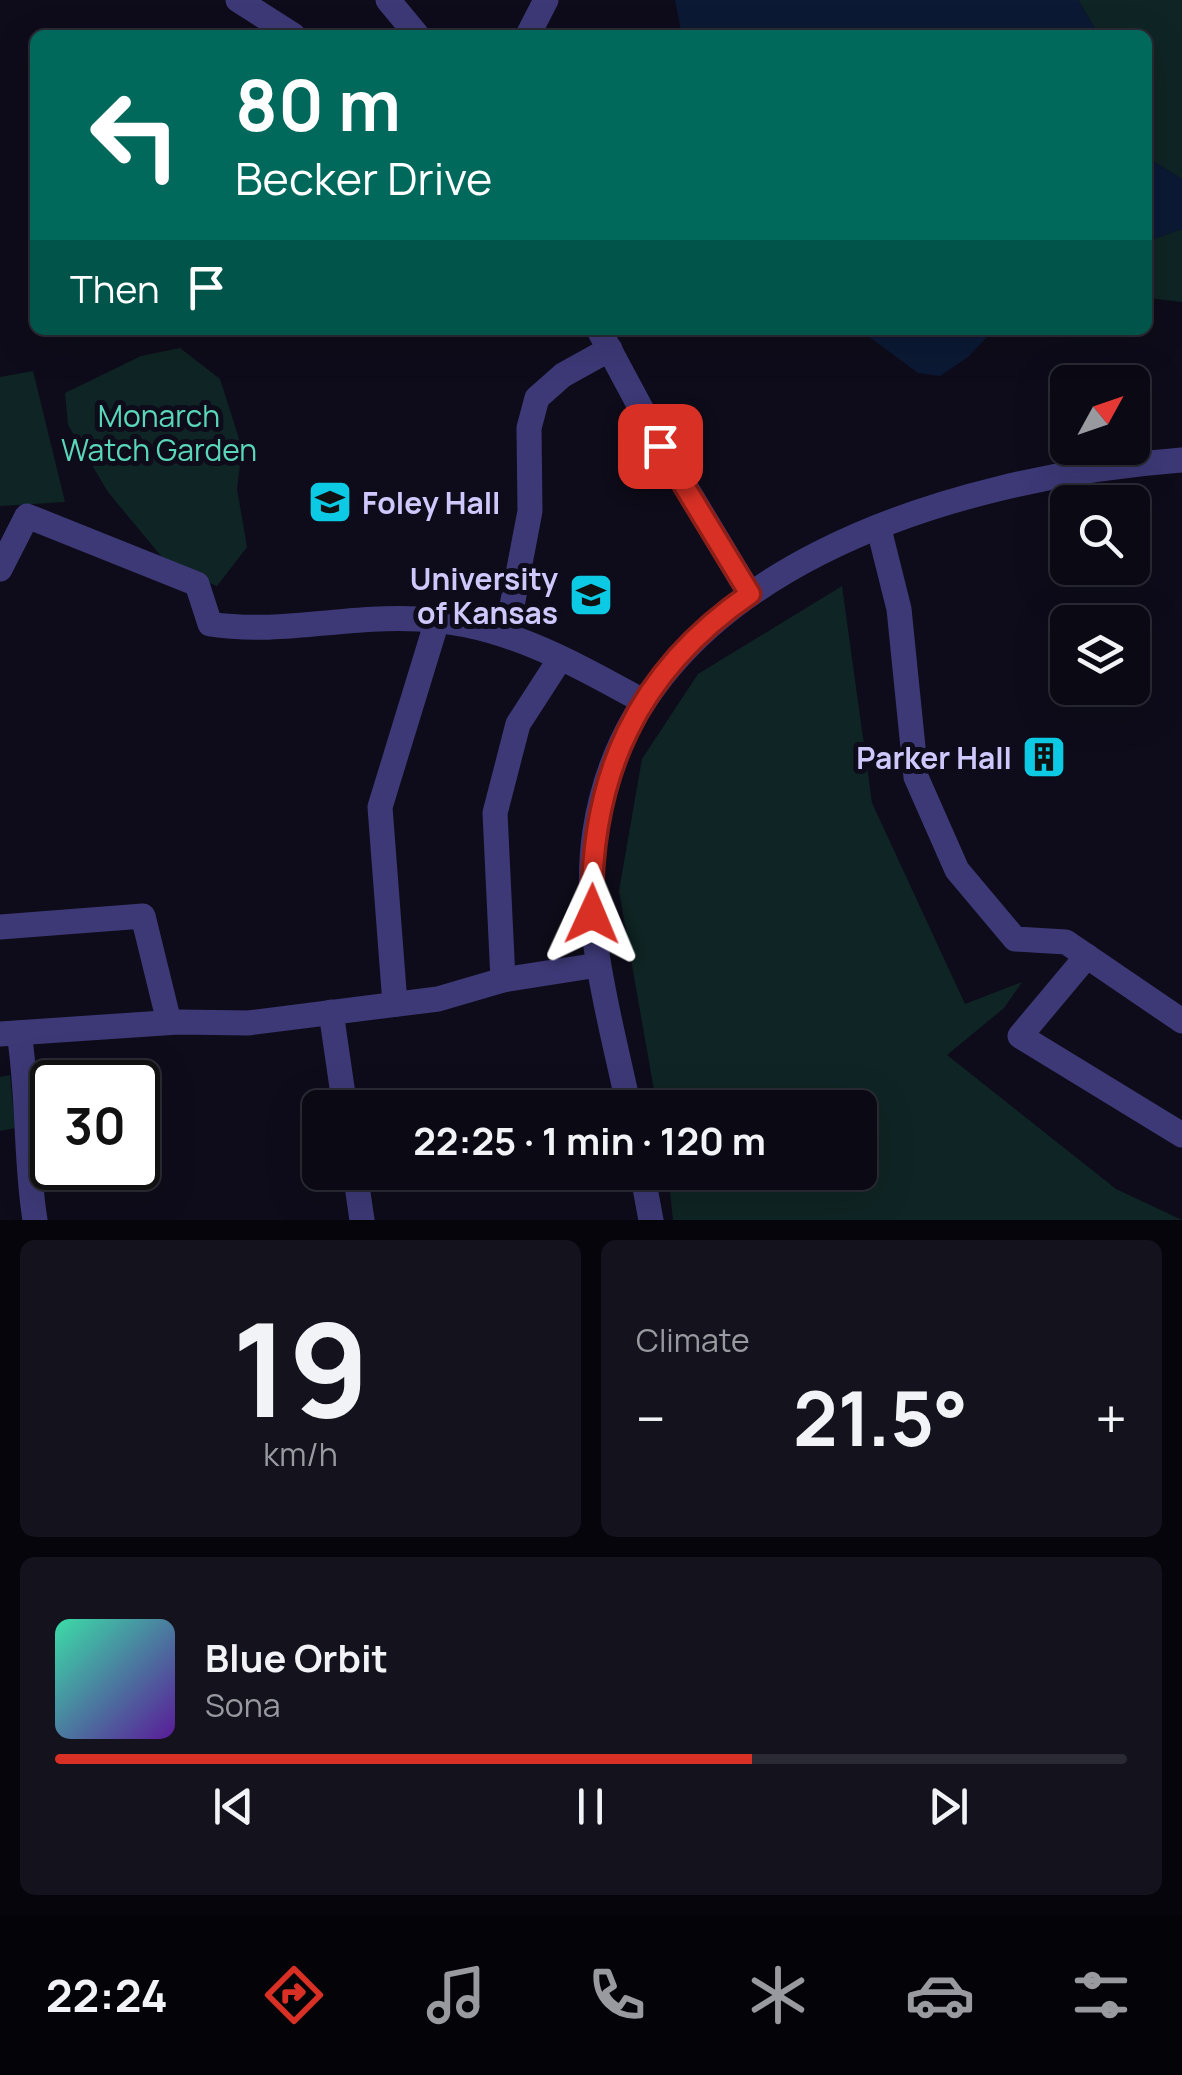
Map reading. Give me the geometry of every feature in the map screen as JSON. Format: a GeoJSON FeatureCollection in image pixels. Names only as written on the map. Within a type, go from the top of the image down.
{"type":"FeatureCollection","features":[{"type":"Feature","properties":{"kind":"street"},"geometry":{"type":"LineString","coordinates":[[238,0],[285,30]]}},
{"type":"Feature","properties":{"kind":"street"},"geometry":{"type":"LineString","coordinates":[[388,0],[413,30]]}},
{"type":"Feature","properties":{"kind":"street"},"geometry":{"type":"LineString","coordinates":[[531,30],[546,0]]}},
{"type":"Feature","properties":{"kind":"street"},"geometry":{"type":"LineString","coordinates":[[507,632],[530,511],[529,428],[538,398],[604,340],[660,446],[750,594]]}},
{"type":"Feature","properties":{"kind":"street"},"geometry":{"type":"LineString","coordinates":[[624,1090],[598,965],[592,914],[595,830],[606,787],[641,700],[696,636],[750,594],[879,530],[988,490],[1062,474],[1182,460]]}},
{"type":"Feature","properties":{"kind":"street"},"geometry":{"type":"LineString","coordinates":[[0,569],[26,516],[197,584],[210,624],[251,630],[418,618],[507,632],[641,700]]}},
{"type":"Feature","properties":{"kind":"street"},"geometry":{"type":"LineString","coordinates":[[879,530],[899,608],[916,777],[957,870],[1015,939],[1066,942],[1182,1021]]}},
{"type":"Feature","properties":{"kind":"street"},"geometry":{"type":"LineString","coordinates":[[395,1004],[380,807],[437,621]]}},
{"type":"Feature","properties":{"kind":"street"},"geometry":{"type":"LineString","coordinates":[[502,980],[495,813],[518,724],[560,659]]}},
{"type":"Feature","properties":{"kind":"street"},"geometry":{"type":"LineString","coordinates":[[0,927],[143,916],[169,1022]]}},
{"type":"Feature","properties":{"kind":"street"},"geometry":{"type":"LineString","coordinates":[[1087,956],[1020,1036],[1182,1135]]}},
{"type":"Feature","properties":{"kind":"street"},"geometry":{"type":"LineString","coordinates":[[35,1220],[25,1122],[27,1079],[10,1034],[169,1022],[248,1022],[438,999],[502,980],[598,965]]}},
{"type":"Feature","properties":{"kind":"street"},"geometry":{"type":"LineString","coordinates":[[330,1012],[342,1090]]}},
{"type":"Feature","properties":{"kind":"street"},"geometry":{"type":"LineString","coordinates":[[358,1190],[362,1220]]}},
{"type":"Feature","properties":{"kind":"street"},"geometry":{"type":"LineString","coordinates":[[645,1190],[651,1220]]}},
{"type":"Feature","properties":{"kind":"green space"},"geometry":{"type":"Polygon","coordinates":[[[1078,0],[1182,0],[1182,179],[1152,160],[1152,30],[1096,30],[1078,0]]]}},
{"type":"Feature","properties":{"kind":"green space"},"geometry":{"type":"Polygon","coordinates":[[[1182,229],[1182,302],[1152,298],[1152,240],[1182,229]]]}},
{"type":"Feature","properties":{"kind":"green space","name":"Monarch Watch Garden"},"geometry":{"type":"Polygon","coordinates":[[[180,348],[220,379],[242,448],[237,489],[247,547],[217,586],[171,568],[108,492],[68,425],[65,393],[141,356],[180,348]]]}},
{"type":"Feature","properties":{"kind":"green space"},"geometry":{"type":"Polygon","coordinates":[[[33,371],[65,502],[0,506],[0,377],[33,371]]]}},
{"type":"Feature","properties":{"kind":"green space"},"geometry":{"type":"Polygon","coordinates":[[[842,586],[872,803],[965,1004],[1022,982],[1004,1008],[947,1055],[1116,1189],[1182,1220],[673,1220],[670,1190],[877,1190],[877,1090],[654,1090],[619,891],[642,759],[698,674],[842,586]]]}},
{"type":"Feature","properties":{"kind":"green space"},"geometry":{"type":"Polygon","coordinates":[[[10,1075],[15,1128],[0,1131],[0,1077],[10,1075]]]}},
{"type":"Feature","properties":{"kind":"water"},"geometry":{"type":"Polygon","coordinates":[[[675,0],[1078,0],[1096,30],[681,30],[675,0]]]}},
{"type":"Feature","properties":{"kind":"water"},"geometry":{"type":"Polygon","coordinates":[[[1152,160],[1182,179],[1182,229],[1152,240],[1152,160]]]}},
{"type":"Feature","properties":{"kind":"water"},"geometry":{"type":"Polygon","coordinates":[[[867,335],[989,335],[968,357],[940,376],[918,373],[867,335]]]}},
{"type":"Feature","properties":{"kind":"place","name":"Foley Hall"},"geometry":{"type":"Point","coordinates":[330,502]}},
{"type":"Feature","properties":{"kind":"place","name":"University of Kansas"},"geometry":{"type":"Point","coordinates":[591,595]}},
{"type":"Feature","properties":{"kind":"place","name":"Parker Hall"},"geometry":{"type":"Point","coordinates":[1044,757]}},
{"type":"Feature","properties":{"kind":"route"},"geometry":{"type":"LineString","coordinates":[[592,914],[595,830],[606,787],[641,700],[696,636],[750,594],[660,446]]}}]}
